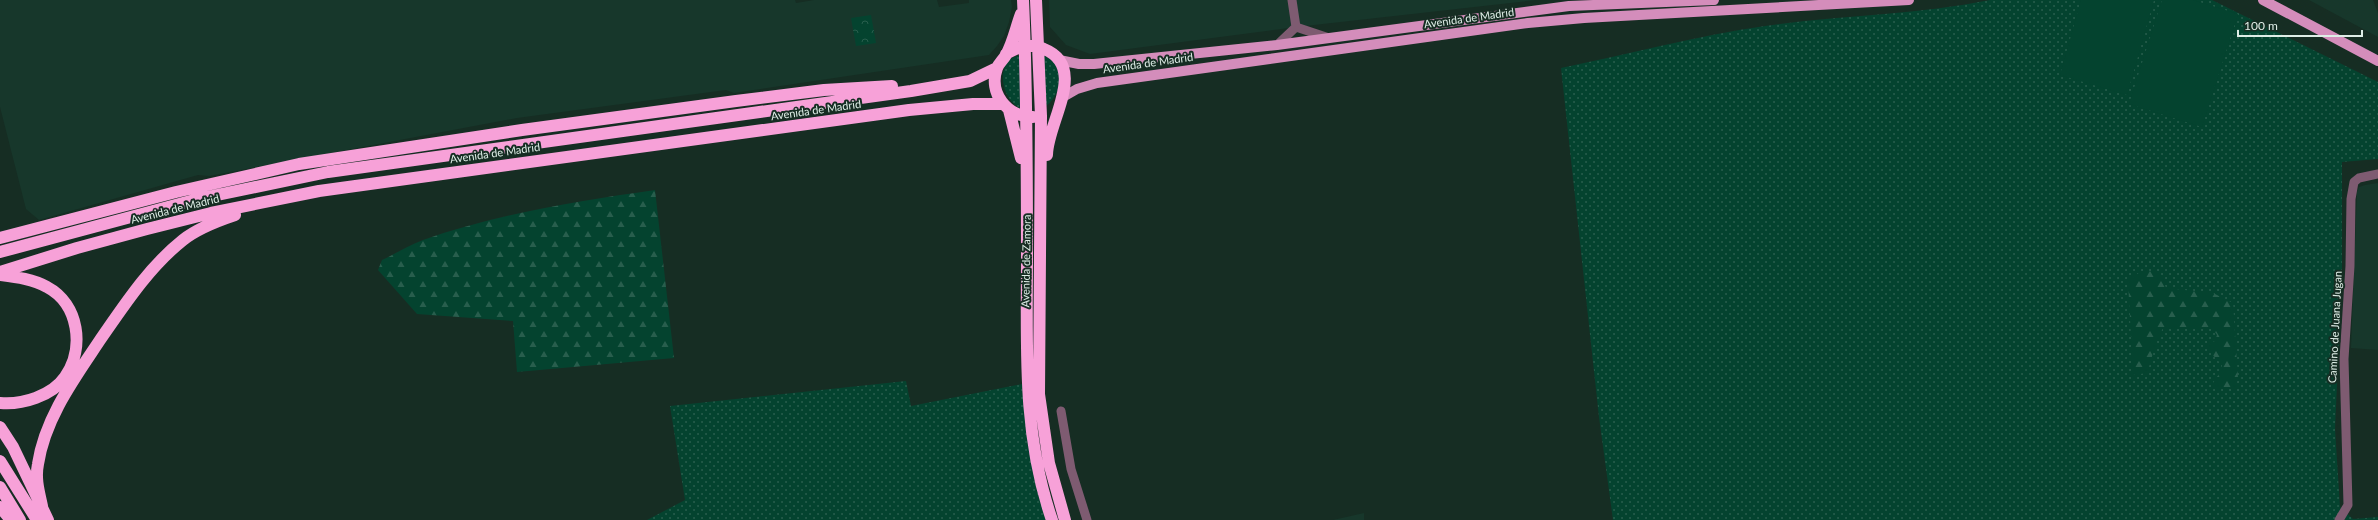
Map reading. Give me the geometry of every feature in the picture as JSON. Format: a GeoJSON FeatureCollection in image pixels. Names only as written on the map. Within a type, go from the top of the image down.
{"type":"FeatureCollection","features":[{"type":"Feature","properties":{"kind":"highway","name":"Avenida de Zamora"},"geometry":{"type":"LineString","coordinates":[[1036,0],[1041,116],[1039,394],[1049,463],[1065,520]]}},
{"type":"Feature","properties":{"kind":"highway","name":"Avenida de Zamora"},"geometry":{"type":"LineString","coordinates":[[1023,4],[1026,117],[1028,398],[1036,464],[1052,520]]}},
{"type":"Feature","properties":{"kind":"highway"},"geometry":{"type":"LineString","coordinates":[[1023,4],[1006,54],[997,68],[994,82],[1006,107],[1019,144],[1022,221],[1027,257]]}},
{"type":"Feature","properties":{"kind":"highway"},"geometry":{"type":"LineString","coordinates":[[1006,54],[1025,46],[1038,46],[1049,51],[1059,60],[1066,76],[1061,100],[1047,145],[1047,214],[1040,259]]}},
{"type":"Feature","properties":{"kind":"highway","name":"Avenida de Madrid"},"geometry":{"type":"LineString","coordinates":[[0,252],[198,199],[328,172],[911,91],[970,81],[997,68]]}},
{"type":"Feature","properties":{"kind":"highway"},"geometry":{"type":"LineString","coordinates":[[0,238],[176,192],[300,164],[522,130],[788,94],[892,86],[911,91]]}},
{"type":"Feature","properties":{"kind":"highway"},"geometry":{"type":"LineString","coordinates":[[1006,107],[1026,117],[1041,116],[1061,100]]}},
{"type":"Feature","properties":{"kind":"highway","name":"Avenida de Madrid"},"geometry":{"type":"LineString","coordinates":[[0,274],[77,248],[211,213],[318,191],[909,110],[973,104],[1006,107]]}},
{"type":"Feature","properties":{"kind":"highway"},"geometry":{"type":"LineString","coordinates":[[42,506],[36,481],[38,464],[45,433],[68,387],[139,284],[166,254],[184,238],[206,225],[234,215],[440,174]]}},
{"type":"Feature","properties":{"kind":"highway"},"geometry":{"type":"LineString","coordinates":[[0,230],[19,232]]}},
{"type":"Feature","properties":{"kind":"highway"},"geometry":{"type":"LineString","coordinates":[[0,274],[22,278],[46,286],[58,294],[70,310],[77,340],[72,365],[64,378],[51,389],[17,404],[0,403]]}},
{"type":"Feature","properties":{"kind":"highway"},"geometry":{"type":"LineString","coordinates":[[0,427],[13,447],[48,520]]}},
{"type":"Feature","properties":{"kind":"highway"},"geometry":{"type":"LineString","coordinates":[[0,461],[37,520]]}},
{"type":"Feature","properties":{"kind":"highway"},"geometry":{"type":"LineString","coordinates":[[0,486],[20,520]]}},
{"type":"Feature","properties":{"kind":"highway"},"geometry":{"type":"LineString","coordinates":[[0,507],[11,520]]}},
{"type":"Feature","properties":{"kind":"main road","name":"Avenida de Madrid"},"geometry":{"type":"LineString","coordinates":[[1059,60],[1079,64],[1094,64],[1278,45],[1570,6],[1714,0]]}},
{"type":"Feature","properties":{"kind":"main road","name":"Avenida de Madrid"},"geometry":{"type":"LineString","coordinates":[[1061,100],[1077,89],[1097,83],[1528,23],[1584,18],[1909,0]]}},
{"type":"Feature","properties":{"kind":"main road"},"geometry":{"type":"LineString","coordinates":[[2263,0],[2376,57]]}},
{"type":"Feature","properties":{"kind":"street"},"geometry":{"type":"LineString","coordinates":[[1292,0],[1296,27]]}},
{"type":"Feature","properties":{"kind":"street"},"geometry":{"type":"LineString","coordinates":[[1296,27],[1329,38]]}},
{"type":"Feature","properties":{"kind":"street"},"geometry":{"type":"LineString","coordinates":[[1278,45],[1296,27]]}},
{"type":"Feature","properties":{"kind":"street","name":"Camino de Juana Jugan"},"geometry":{"type":"LineString","coordinates":[[2339,520],[2348,505],[2344,359],[2350,266],[2351,199],[2354,182],[2359,178],[2378,174]]}},
{"type":"Feature","properties":{"kind":"street"},"geometry":{"type":"LineString","coordinates":[[1061,411],[1071,469],[1087,520]]}},
{"type":"Feature","properties":{"kind":"shaded area"},"geometry":{"type":"Polygon","coordinates":[[[0,0],[795,0],[796,3],[814,0],[937,0],[939,7],[969,3],[969,0],[1011,0],[1012,7],[1004,36],[989,55],[734,93],[726,90],[517,118],[209,176],[198,175],[39,220],[26,209],[0,107],[0,0]]]}},
{"type":"Feature","properties":{"kind":"shaded area"},"geometry":{"type":"Polygon","coordinates":[[[1049,0],[1536,0],[1296,27],[1090,54],[1066,45],[1050,27],[1049,0]]]}},
{"type":"Feature","properties":{"kind":"shaded area"},"geometry":{"type":"Polygon","coordinates":[[[2309,0],[2373,0],[2378,13],[2378,37],[2309,0]]]}},
{"type":"Feature","properties":{"kind":"shaded area"},"geometry":{"type":"Polygon","coordinates":[[[2378,183],[2378,350],[2351,348],[2357,192],[2359,187],[2378,183]]]}},
{"type":"Feature","properties":{"kind":"shaded area"},"geometry":{"type":"Polygon","coordinates":[[[1364,513],[1364,520],[1333,520],[1364,513]]]}},
{"type":"Feature","properties":{"kind":"green space"},"geometry":{"type":"Polygon","coordinates":[[[1990,0],[2212,0],[2378,82],[2378,159],[2342,162],[2342,272],[2335,429],[2340,507],[2353,519],[2378,517],[2378,520],[1613,520],[1599,417],[1561,68],[1739,30],[1793,22],[1934,9],[1990,0]]]}},
{"type":"Feature","properties":{"kind":"green space"},"geometry":{"type":"Polygon","coordinates":[[[2081,0],[2154,0],[2127,95],[2060,75],[2081,0]]]}},
{"type":"Feature","properties":{"kind":"green space"},"geometry":{"type":"Polygon","coordinates":[[[2162,0],[2193,0],[2238,14],[2202,127],[2129,104],[2162,0]]]}},
{"type":"Feature","properties":{"kind":"green space"},"geometry":{"type":"Polygon","coordinates":[[[871,15],[876,43],[856,46],[851,18],[871,15]]]}},
{"type":"Feature","properties":{"kind":"green space"},"geometry":{"type":"Polygon","coordinates":[[[1042,55],[1050,59],[1056,65],[1060,80],[1055,96],[1050,103],[1043,108],[1042,55]]]}},
{"type":"Feature","properties":{"kind":"green space"},"geometry":{"type":"Polygon","coordinates":[[[1021,56],[1023,110],[1014,104],[1008,96],[1004,87],[1003,77],[1004,69],[1008,62],[1013,57],[1021,56]]]}},
{"type":"Feature","properties":{"kind":"green space"},"geometry":{"type":"Polygon","coordinates":[[[655,190],[674,358],[517,372],[513,321],[417,314],[378,270],[382,260],[418,242],[451,231],[538,209],[655,190]]]}},
{"type":"Feature","properties":{"kind":"green space"},"geometry":{"type":"Polygon","coordinates":[[[2150,271],[2160,274],[2166,288],[2213,293],[2233,303],[2238,379],[2235,387],[2214,389],[2213,383],[2221,371],[2222,365],[2209,351],[2209,343],[2215,341],[2217,335],[2213,329],[2209,328],[2163,328],[2157,340],[2147,373],[2133,375],[2128,281],[2140,272],[2150,271]]]}},
{"type":"Feature","properties":{"kind":"green space"},"geometry":{"type":"Polygon","coordinates":[[[906,381],[911,406],[1022,384],[1030,452],[1047,520],[647,520],[685,500],[670,406],[906,381]]]}}]}
